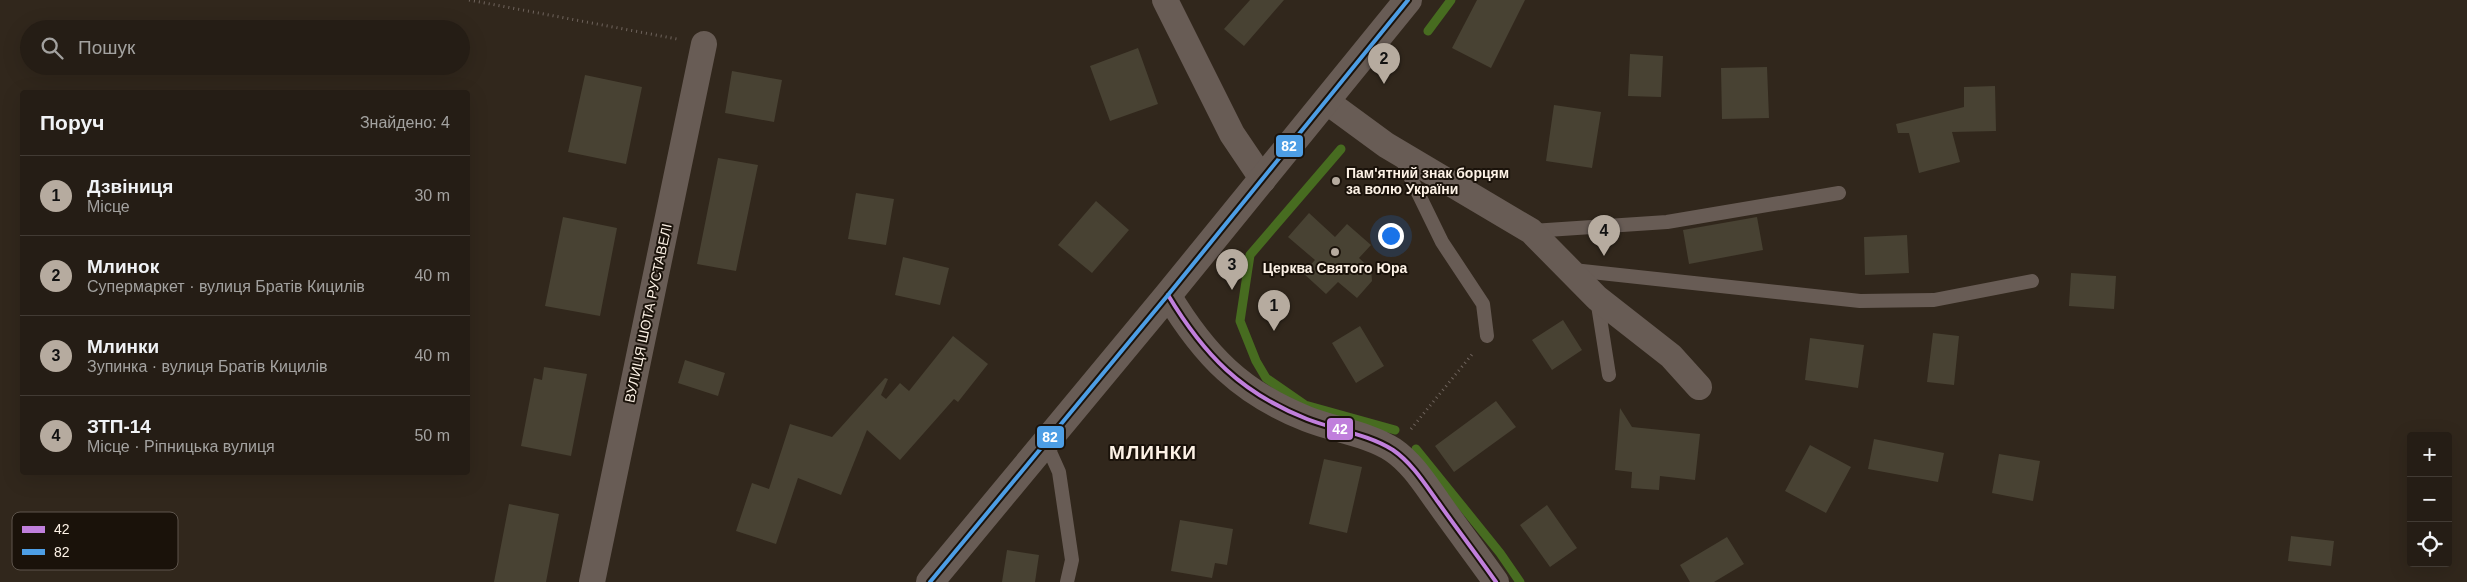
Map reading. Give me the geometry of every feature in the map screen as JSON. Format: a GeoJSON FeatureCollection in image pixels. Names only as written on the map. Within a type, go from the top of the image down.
{"type":"FeatureCollection","features":[{"type":"Feature","properties":{"kind":"street"},"geometry":{"type":"LineString","coordinates":[[1165,0],[1232,134],[1262,180]]}},
{"type":"Feature","properties":{"kind":"street"},"geometry":{"type":"LineString","coordinates":[[930,582],[1168,296],[1408,0]]}},
{"type":"Feature","properties":{"kind":"street","name":"ВУЛИЦЯ ШОТА РУСТАВЕЛІ"},"geometry":{"type":"LineString","coordinates":[[592,582],[704,44]]}},
{"type":"Feature","properties":{"kind":"street"},"geometry":{"type":"LineString","coordinates":[[1326,101],[1399,152],[1531,231],[1597,298],[1671,356],[1699,387]]}},
{"type":"Feature","properties":{"kind":"street"},"geometry":{"type":"LineString","coordinates":[[1168,296],[1188,328],[1216,363],[1260,396],[1307,419],[1365,437],[1393,450],[1412,467],[1496,582]]}},
{"type":"Feature","properties":{"kind":"lane"},"geometry":{"type":"LineString","coordinates":[[1399,152],[1442,242],[1484,304],[1487,336]]}},
{"type":"Feature","properties":{"kind":"lane"},"geometry":{"type":"LineString","coordinates":[[1531,231],[1667,222],[1839,193]]}},
{"type":"Feature","properties":{"kind":"lane"},"geometry":{"type":"LineString","coordinates":[[1570,270],[1860,301],[1934,300],[2032,281]]}},
{"type":"Feature","properties":{"kind":"lane"},"geometry":{"type":"LineString","coordinates":[[1597,298],[1609,374]]}},
{"type":"Feature","properties":{"kind":"lane"},"geometry":{"type":"LineString","coordinates":[[1046,443],[1059,472],[1072,560],[1067,582]]}},
{"type":"Feature","properties":{"kind":"path"},"geometry":{"type":"LineString","coordinates":[[468,0],[704,44]]}},
{"type":"Feature","properties":{"kind":"path"},"geometry":{"type":"LineString","coordinates":[[1393,450],[1487,336]]}},
{"type":"Feature","properties":{"kind":"building"},"geometry":{"type":"Polygon","coordinates":[[[1250,0],[1284,0],[1244,46],[1224,29],[1250,0]]]}},
{"type":"Feature","properties":{"kind":"building"},"geometry":{"type":"Polygon","coordinates":[[[1477,0],[1525,0],[1491,68],[1452,48],[1477,0]]]}},
{"type":"Feature","properties":{"kind":"building"},"geometry":{"type":"Polygon","coordinates":[[[1138,48],[1158,104],[1110,121],[1090,66],[1138,48]]]}},
{"type":"Feature","properties":{"kind":"building"},"geometry":{"type":"Polygon","coordinates":[[[1630,54],[1663,56],[1661,97],[1628,96],[1630,54]]]}},
{"type":"Feature","properties":{"kind":"building"},"geometry":{"type":"Polygon","coordinates":[[[1767,67],[1769,118],[1722,119],[1721,68],[1767,67]]]}},
{"type":"Feature","properties":{"kind":"building"},"geometry":{"type":"Polygon","coordinates":[[[732,71],[782,80],[774,122],[725,113],[732,71]]]}},
{"type":"Feature","properties":{"kind":"building"},"geometry":{"type":"Polygon","coordinates":[[[585,75],[642,87],[626,164],[568,152],[585,75]]]}},
{"type":"Feature","properties":{"kind":"building"},"geometry":{"type":"Polygon","coordinates":[[[1995,86],[1996,131],[1952,132],[1960,162],[1919,173],[1909,133],[1898,133],[1896,124],[1964,107],[1964,87],[1995,86]]]}},
{"type":"Feature","properties":{"kind":"building"},"geometry":{"type":"Polygon","coordinates":[[[1554,105],[1601,112],[1592,168],[1546,161],[1554,105]]]}},
{"type":"Feature","properties":{"kind":"building"},"geometry":{"type":"Polygon","coordinates":[[[718,158],[758,165],[736,271],[697,264],[718,158]]]}},
{"type":"Feature","properties":{"kind":"building"},"geometry":{"type":"Polygon","coordinates":[[[856,193],[894,199],[886,245],[848,239],[856,193]]]}},
{"type":"Feature","properties":{"kind":"building"},"geometry":{"type":"Polygon","coordinates":[[[1096,201],[1129,230],[1092,273],[1058,245],[1096,201]]]}},
{"type":"Feature","properties":{"kind":"building","name":"Церква Святого Юра"},"geometry":{"type":"Polygon","coordinates":[[[1309,213],[1335,237],[1347,224],[1371,245],[1359,258],[1371,269],[1372,281],[1357,298],[1338,282],[1326,294],[1303,273],[1315,260],[1288,237],[1309,213]]]}},
{"type":"Feature","properties":{"kind":"building"},"geometry":{"type":"Polygon","coordinates":[[[563,217],[617,228],[600,316],[545,306],[563,217]]]}},
{"type":"Feature","properties":{"kind":"building"},"geometry":{"type":"Polygon","coordinates":[[[1757,217],[1763,250],[1689,264],[1683,230],[1757,217]]]}},
{"type":"Feature","properties":{"kind":"building"},"geometry":{"type":"Polygon","coordinates":[[[1907,235],[1909,273],[1865,275],[1864,237],[1907,235]]]}},
{"type":"Feature","properties":{"kind":"building"},"geometry":{"type":"Polygon","coordinates":[[[903,257],[949,268],[940,305],[895,295],[903,257]]]}},
{"type":"Feature","properties":{"kind":"building"},"geometry":{"type":"Polygon","coordinates":[[[2071,273],[2116,276],[2114,309],[2069,306],[2071,273]]]}},
{"type":"Feature","properties":{"kind":"building"},"geometry":{"type":"Polygon","coordinates":[[[1563,320],[1582,350],[1552,370],[1532,340],[1563,320]]]}},
{"type":"Feature","properties":{"kind":"building"},"geometry":{"type":"Polygon","coordinates":[[[1360,326],[1384,366],[1356,383],[1332,343],[1360,326]]]}},
{"type":"Feature","properties":{"kind":"building"},"geometry":{"type":"Polygon","coordinates":[[[1933,333],[1959,336],[1954,385],[1927,382],[1933,333]]]}},
{"type":"Feature","properties":{"kind":"building"},"geometry":{"type":"Polygon","coordinates":[[[953,336],[988,364],[958,402],[954,399],[900,460],[867,430],[841,495],[798,478],[776,544],[736,531],[752,483],[769,489],[790,424],[832,437],[885,378],[888,379],[881,395],[886,399],[900,383],[909,391],[953,336]]]}},
{"type":"Feature","properties":{"kind":"building"},"geometry":{"type":"Polygon","coordinates":[[[1810,338],[1864,345],[1858,388],[1805,380],[1810,338]]]}},
{"type":"Feature","properties":{"kind":"building"},"geometry":{"type":"Polygon","coordinates":[[[685,360],[725,373],[718,396],[678,383],[685,360]]]}},
{"type":"Feature","properties":{"kind":"building"},"geometry":{"type":"Polygon","coordinates":[[[544,367],[587,374],[571,456],[521,446],[534,378],[542,380],[544,367]]]}},
{"type":"Feature","properties":{"kind":"building"},"geometry":{"type":"Polygon","coordinates":[[[1496,401],[1516,427],[1454,472],[1435,446],[1496,401]]]}},
{"type":"Feature","properties":{"kind":"building"},"geometry":{"type":"Polygon","coordinates":[[[1620,408],[1632,427],[1700,434],[1695,480],[1660,476],[1659,490],[1631,488],[1632,472],[1615,470],[1620,408]]]}},
{"type":"Feature","properties":{"kind":"building"},"geometry":{"type":"Polygon","coordinates":[[[1874,439],[1944,453],[1938,482],[1868,469],[1874,439]]]}},
{"type":"Feature","properties":{"kind":"building"},"geometry":{"type":"Polygon","coordinates":[[[1810,445],[1851,467],[1826,513],[1785,491],[1810,445]]]}},
{"type":"Feature","properties":{"kind":"building"},"geometry":{"type":"Polygon","coordinates":[[[1999,454],[2040,461],[2033,501],[1992,493],[1999,454]]]}},
{"type":"Feature","properties":{"kind":"building"},"geometry":{"type":"Polygon","coordinates":[[[1324,459],[1362,467],[1347,533],[1309,524],[1324,459]]]}},
{"type":"Feature","properties":{"kind":"building"},"geometry":{"type":"Polygon","coordinates":[[[509,504],[559,514],[546,582],[494,582],[509,504]]]}},
{"type":"Feature","properties":{"kind":"building"},"geometry":{"type":"Polygon","coordinates":[[[1547,505],[1577,548],[1550,567],[1520,525],[1547,505]]]}},
{"type":"Feature","properties":{"kind":"building"},"geometry":{"type":"Polygon","coordinates":[[[1180,520],[1233,529],[1227,565],[1215,563],[1212,578],[1171,571],[1180,520]]]}},
{"type":"Feature","properties":{"kind":"building"},"geometry":{"type":"Polygon","coordinates":[[[2291,536],[2334,541],[2331,566],[2288,561],[2291,536]]]}},
{"type":"Feature","properties":{"kind":"building"},"geometry":{"type":"Polygon","coordinates":[[[1727,537],[1744,564],[1714,582],[1690,582],[1680,565],[1727,537]]]}},
{"type":"Feature","properties":{"kind":"building"},"geometry":{"type":"Polygon","coordinates":[[[1007,550],[1039,555],[1035,582],[1002,582],[1007,550]]]}},
{"type":"Feature","properties":{"kind":"waterway"},"geometry":{"type":"LineString","coordinates":[[1428,31],[1451,0]]}},
{"type":"Feature","properties":{"kind":"waterway"},"geometry":{"type":"LineString","coordinates":[[1341,149],[1250,255],[1240,321],[1256,361],[1266,378],[1305,405],[1395,430]]}},
{"type":"Feature","properties":{"kind":"waterway"},"geometry":{"type":"LineString","coordinates":[[1416,449],[1500,553],[1520,582]]}},
{"type":"Feature","properties":{"kind":"transit line","name":"82"},"geometry":{"type":"LineString","coordinates":[[930,582],[1168,295],[1408,0]]}},
{"type":"Feature","properties":{"kind":"transit line","name":"42"},"geometry":{"type":"LineString","coordinates":[[1168,295],[1210,354],[1226,370],[1262,397],[1307,419],[1373,440],[1400,455],[1423,481],[1496,582]]}},
{"type":"Feature","properties":{"kind":"place","name":"Млинок"},"geometry":{"type":"Point","coordinates":[1384,84]}},
{"type":"Feature","properties":{"kind":"place","name":"Пам'ятний знак борцям за волю України"},"geometry":{"type":"Point","coordinates":[1336,181]}},
{"type":"Feature","properties":{"kind":"place","name":"Церква Святого Юра"},"geometry":{"type":"Point","coordinates":[1335,252]}},
{"type":"Feature","properties":{"kind":"place","name":"ЗТП-14"},"geometry":{"type":"Point","coordinates":[1604,256]}},
{"type":"Feature","properties":{"kind":"place","name":"Млинки"},"geometry":{"type":"Point","coordinates":[1232,290]}},
{"type":"Feature","properties":{"kind":"place","name":"Дзвіниця"},"geometry":{"type":"Point","coordinates":[1274,331]}},
{"type":"Feature","properties":{"kind":"district","name":"МЛИНКИ"},"geometry":{"type":"Point","coordinates":[1153,452]}}]}
